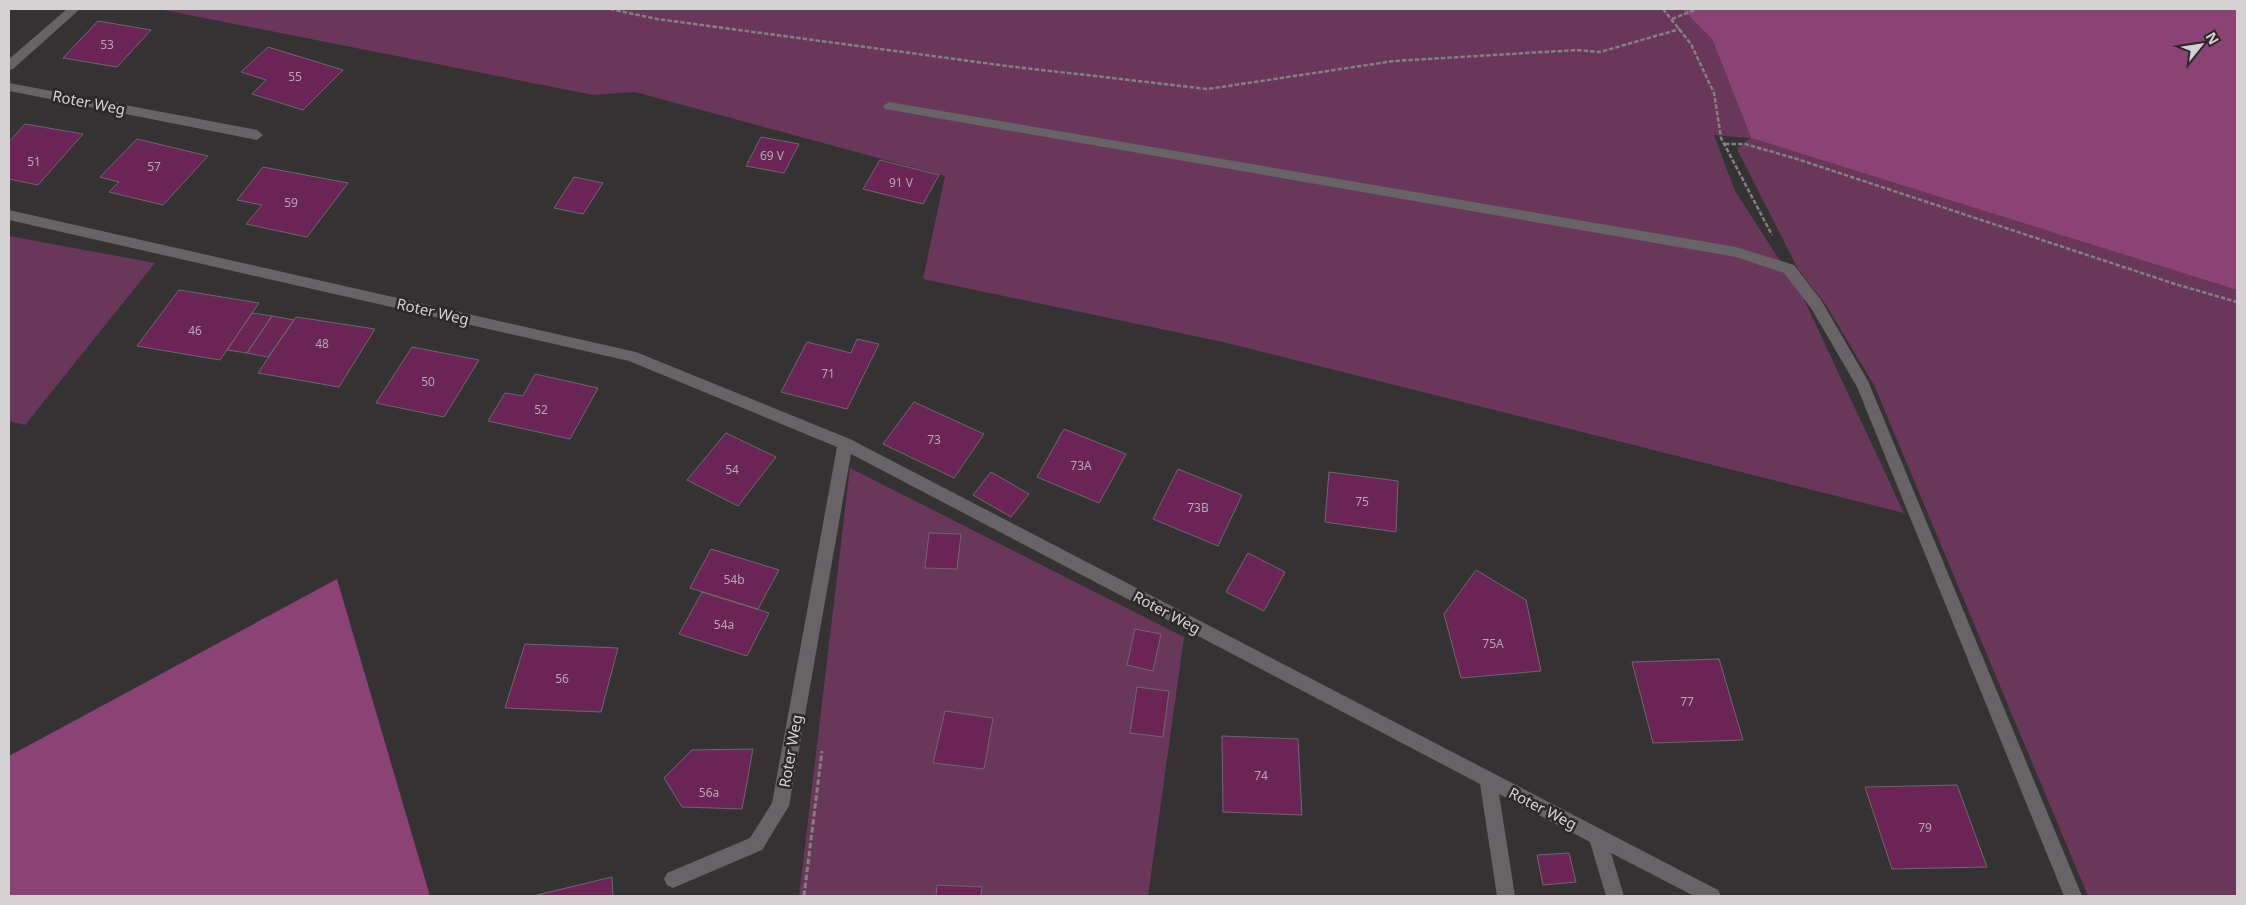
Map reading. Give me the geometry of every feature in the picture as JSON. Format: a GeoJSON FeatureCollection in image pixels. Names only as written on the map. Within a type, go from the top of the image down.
{"type":"FeatureCollection","features":[{"type":"Feature","properties":{"kind":"street"},"geometry":{"type":"LineString","coordinates":[[9,66],[74,9]]}},
{"type":"Feature","properties":{"kind":"street","name":"Roter Weg"},"geometry":{"type":"LineString","coordinates":[[9,87],[257,135]]}},
{"type":"Feature","properties":{"kind":"street"},"geometry":{"type":"LineString","coordinates":[[889,106],[1736,252],[1789,269],[1816,304],[1863,386],[2073,896]]}},
{"type":"Feature","properties":{"kind":"street","name":"Roter Weg"},"geometry":{"type":"LineString","coordinates":[[9,215],[631,356],[845,444],[1712,896]]}},
{"type":"Feature","properties":{"kind":"street","name":"Roter Weg"},"geometry":{"type":"LineString","coordinates":[[673,879],[756,844],[780,806],[845,444]]}},
{"type":"Feature","properties":{"kind":"street","name":"Roter Weg"},"geometry":{"type":"LineString","coordinates":[[1488,780],[1506,896]]}},
{"type":"Feature","properties":{"kind":"street"},"geometry":{"type":"LineString","coordinates":[[1597,836],[1615,896]]}},
{"type":"Feature","properties":{"kind":"path"},"geometry":{"type":"LineString","coordinates":[[610,9],[658,19],[1007,66],[1208,89],[1394,61],[1577,50],[1600,52],[1680,30]]}},
{"type":"Feature","properties":{"kind":"path"},"geometry":{"type":"LineString","coordinates":[[1663,9],[1691,44],[1714,93],[1721,138],[1789,269]]}},
{"type":"Feature","properties":{"kind":"path"},"geometry":{"type":"LineString","coordinates":[[1672,19],[1697,9]]}},
{"type":"Feature","properties":{"kind":"path"},"geometry":{"type":"LineString","coordinates":[[1725,144],[1745,144],[1797,159],[2147,275],[2237,302]]}},
{"type":"Feature","properties":{"kind":"shaded area"},"geometry":{"type":"Polygon","coordinates":[[[159,9],[1682,9],[1712,39],[1751,138],[2237,290],[2237,896],[2088,896],[1874,385],[1826,305],[1798,269],[1737,149],[1750,138],[1714,135],[1735,191],[1801,293],[1904,513],[1223,342],[923,279],[945,176],[635,92],[593,95],[159,9]]]}},
{"type":"Feature","properties":{"kind":"shaded area"},"geometry":{"type":"Polygon","coordinates":[[[1682,9],[2237,9],[2237,290],[1751,138],[1712,39],[1682,9]]]}},
{"type":"Feature","properties":{"kind":"shaded area"},"geometry":{"type":"Polygon","coordinates":[[[9,236],[155,263],[25,425],[9,421],[9,236]]]}},
{"type":"Feature","properties":{"kind":"shaded area"},"geometry":{"type":"Polygon","coordinates":[[[850,468],[1184,637],[1148,896],[799,896],[850,468]]]}},
{"type":"Feature","properties":{"kind":"shaded area"},"geometry":{"type":"Polygon","coordinates":[[[337,579],[430,896],[9,896],[9,756],[337,579]]]}},
{"type":"Feature","properties":{"kind":"building"},"geometry":{"type":"Polygon","coordinates":[[[98,21],[151,30],[117,67],[63,58],[98,21]]]}},
{"type":"Feature","properties":{"kind":"building"},"geometry":{"type":"Polygon","coordinates":[[[268,47],[343,70],[303,110],[252,94],[266,80],[241,72],[268,47]]]}},
{"type":"Feature","properties":{"kind":"building"},"geometry":{"type":"Polygon","coordinates":[[[25,124],[83,134],[38,185],[9,179],[9,142],[25,124]]]}},
{"type":"Feature","properties":{"kind":"building"},"geometry":{"type":"Polygon","coordinates":[[[761,137],[799,144],[784,173],[746,166],[761,137]]]}},
{"type":"Feature","properties":{"kind":"building"},"geometry":{"type":"Polygon","coordinates":[[[137,139],[208,156],[163,205],[109,192],[119,182],[100,177],[137,139]]]}},
{"type":"Feature","properties":{"kind":"building"},"geometry":{"type":"Polygon","coordinates":[[[880,160],[939,175],[923,204],[863,189],[880,160]]]}},
{"type":"Feature","properties":{"kind":"building"},"geometry":{"type":"Polygon","coordinates":[[[263,167],[348,183],[307,237],[246,224],[262,205],[237,200],[263,167]]]}},
{"type":"Feature","properties":{"kind":"building"},"geometry":{"type":"Polygon","coordinates":[[[574,177],[603,183],[583,214],[554,208],[574,177]]]}},
{"type":"Feature","properties":{"kind":"building"},"geometry":{"type":"Polygon","coordinates":[[[179,290],[259,303],[220,360],[137,346],[179,290]]]}},
{"type":"Feature","properties":{"kind":"building"},"geometry":{"type":"Polygon","coordinates":[[[252,313],[272,316],[247,353],[227,350],[252,313]]]}},
{"type":"Feature","properties":{"kind":"building"},"geometry":{"type":"Polygon","coordinates":[[[272,316],[294,320],[268,357],[247,353],[272,316]]]}},
{"type":"Feature","properties":{"kind":"building"},"geometry":{"type":"Polygon","coordinates":[[[296,317],[375,329],[339,387],[258,373],[296,317]]]}},
{"type":"Feature","properties":{"kind":"building"},"geometry":{"type":"Polygon","coordinates":[[[857,339],[879,344],[847,409],[781,392],[807,342],[851,353],[857,339]]]}},
{"type":"Feature","properties":{"kind":"building"},"geometry":{"type":"Polygon","coordinates":[[[412,347],[479,360],[444,417],[376,403],[412,347]]]}},
{"type":"Feature","properties":{"kind":"building"},"geometry":{"type":"Polygon","coordinates":[[[535,374],[598,388],[570,439],[488,421],[505,393],[523,396],[535,374]]]}},
{"type":"Feature","properties":{"kind":"building"},"geometry":{"type":"Polygon","coordinates":[[[914,402],[984,434],[954,478],[883,444],[914,402]]]}},
{"type":"Feature","properties":{"kind":"building"},"geometry":{"type":"Polygon","coordinates":[[[1064,429],[1126,454],[1099,503],[1037,477],[1064,429]]]}},
{"type":"Feature","properties":{"kind":"building"},"geometry":{"type":"Polygon","coordinates":[[[726,433],[776,457],[738,506],[687,480],[726,433]]]}},
{"type":"Feature","properties":{"kind":"building"},"geometry":{"type":"Polygon","coordinates":[[[1178,469],[1242,495],[1218,546],[1153,519],[1178,469]]]}},
{"type":"Feature","properties":{"kind":"building"},"geometry":{"type":"Polygon","coordinates":[[[991,472],[1029,494],[1011,517],[973,495],[991,472]]]}},
{"type":"Feature","properties":{"kind":"building"},"geometry":{"type":"Polygon","coordinates":[[[1329,472],[1398,481],[1396,532],[1325,522],[1329,472]]]}},
{"type":"Feature","properties":{"kind":"building"},"geometry":{"type":"Polygon","coordinates":[[[929,533],[961,534],[957,569],[925,568],[929,533]]]}},
{"type":"Feature","properties":{"kind":"building"},"geometry":{"type":"Polygon","coordinates":[[[711,549],[779,570],[758,609],[690,588],[711,549]]]}},
{"type":"Feature","properties":{"kind":"building"},"geometry":{"type":"Polygon","coordinates":[[[1248,553],[1285,572],[1264,611],[1226,592],[1248,553]]]}},
{"type":"Feature","properties":{"kind":"building"},"geometry":{"type":"Polygon","coordinates":[[[1476,570],[1526,600],[1541,671],[1461,678],[1444,614],[1476,570]]]}},
{"type":"Feature","properties":{"kind":"building"},"geometry":{"type":"Polygon","coordinates":[[[702,592],[769,613],[747,656],[679,634],[702,592]]]}},
{"type":"Feature","properties":{"kind":"building"},"geometry":{"type":"Polygon","coordinates":[[[1135,629],[1161,634],[1153,671],[1127,665],[1135,629]]]}},
{"type":"Feature","properties":{"kind":"building"},"geometry":{"type":"Polygon","coordinates":[[[525,644],[618,648],[601,712],[505,708],[525,644]]]}},
{"type":"Feature","properties":{"kind":"building"},"geometry":{"type":"Polygon","coordinates":[[[1719,659],[1743,740],[1653,743],[1632,662],[1719,659]]]}},
{"type":"Feature","properties":{"kind":"building"},"geometry":{"type":"Polygon","coordinates":[[[1137,687],[1169,691],[1163,737],[1130,733],[1137,687]]]}},
{"type":"Feature","properties":{"kind":"building"},"geometry":{"type":"Polygon","coordinates":[[[945,711],[993,718],[984,769],[933,763],[945,711]]]}},
{"type":"Feature","properties":{"kind":"building"},"geometry":{"type":"Polygon","coordinates":[[[1222,736],[1298,739],[1302,815],[1223,812],[1222,736]]]}},
{"type":"Feature","properties":{"kind":"building"},"geometry":{"type":"Polygon","coordinates":[[[753,749],[742,809],[682,807],[664,778],[692,750],[753,749]]]}},
{"type":"Feature","properties":{"kind":"building"},"geometry":{"type":"Polygon","coordinates":[[[1957,785],[1987,867],[1892,869],[1865,787],[1957,785]]]}},
{"type":"Feature","properties":{"kind":"building"},"geometry":{"type":"Polygon","coordinates":[[[1569,853],[1576,882],[1543,885],[1537,855],[1569,853]]]}},
{"type":"Feature","properties":{"kind":"building"},"geometry":{"type":"Polygon","coordinates":[[[612,877],[613,896],[533,896],[612,877]]]}},
{"type":"Feature","properties":{"kind":"building"},"geometry":{"type":"Polygon","coordinates":[[[937,885],[982,887],[981,896],[936,896],[937,885]]]}}]}
